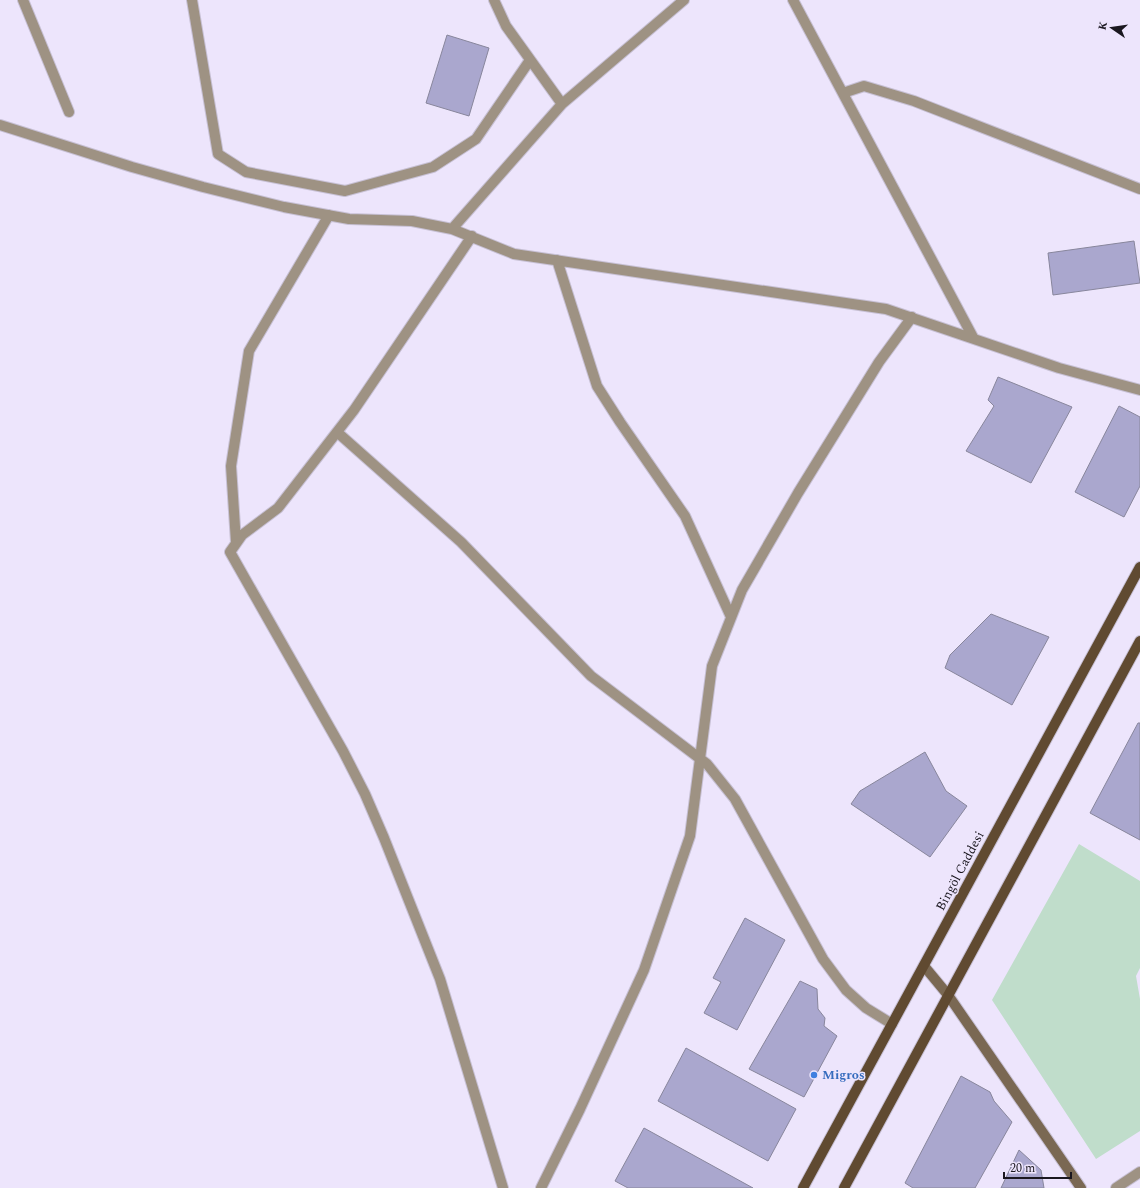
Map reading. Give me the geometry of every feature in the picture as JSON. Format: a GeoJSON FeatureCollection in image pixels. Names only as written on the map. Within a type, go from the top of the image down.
{"type":"FeatureCollection","features":[{"type":"Feature","properties":{"kind":"main road","name":"Bingöl Caddesi"},"geometry":{"type":"LineString","coordinates":[[803,1188],[1140,567]]}},
{"type":"Feature","properties":{"kind":"main road"},"geometry":{"type":"LineString","coordinates":[[844,1188],[1140,641]]}},
{"type":"Feature","properties":{"kind":"street"},"geometry":{"type":"LineString","coordinates":[[23,0],[69,112]]}},
{"type":"Feature","properties":{"kind":"street"},"geometry":{"type":"LineString","coordinates":[[192,0],[218,154],[246,172],[345,191],[433,167],[476,139],[530,60]]}},
{"type":"Feature","properties":{"kind":"street"},"geometry":{"type":"LineString","coordinates":[[494,0],[506,26],[562,104]]}},
{"type":"Feature","properties":{"kind":"street"},"geometry":{"type":"LineString","coordinates":[[452,229],[562,104],[684,0]]}},
{"type":"Feature","properties":{"kind":"street"},"geometry":{"type":"LineString","coordinates":[[793,0],[974,339]]}},
{"type":"Feature","properties":{"kind":"street"},"geometry":{"type":"LineString","coordinates":[[843,93],[864,86],[914,101],[1140,189]]}},
{"type":"Feature","properties":{"kind":"street"},"geometry":{"type":"LineString","coordinates":[[0,125],[132,167],[203,187],[284,207],[349,219],[412,221],[452,229],[514,254],[886,309],[1060,368],[1140,390]]}},
{"type":"Feature","properties":{"kind":"street"},"geometry":{"type":"LineString","coordinates":[[236,542],[231,466],[249,351],[329,215]]}},
{"type":"Feature","properties":{"kind":"street"},"geometry":{"type":"LineString","coordinates":[[472,236],[354,410],[278,508],[242,535],[230,552],[343,751],[365,794],[384,838],[440,979],[503,1188]]}},
{"type":"Feature","properties":{"kind":"street"},"geometry":{"type":"LineString","coordinates":[[557,260],[598,386],[620,422],[685,516],[731,616]]}},
{"type":"Feature","properties":{"kind":"street"},"geometry":{"type":"LineString","coordinates":[[541,1188],[580,1109],[644,970],[690,836],[712,666],[742,590],[798,493],[879,362],[912,317]]}},
{"type":"Feature","properties":{"kind":"street"},"geometry":{"type":"LineString","coordinates":[[337,432],[461,542],[591,676],[706,764],[735,799],[823,959],[846,990],[866,1008],[892,1024]]}},
{"type":"Feature","properties":{"kind":"street"},"geometry":{"type":"LineString","coordinates":[[924,966],[948,995],[1081,1188]]}},
{"type":"Feature","properties":{"kind":"street"},"geometry":{"type":"LineString","coordinates":[[1116,1188],[1140,1172]]}},
{"type":"Feature","properties":{"kind":"green space"},"geometry":{"type":"Polygon","coordinates":[[[1079,844],[1140,881],[1140,968],[1136,976],[1140,999],[1140,1131],[1096,1159],[992,1000],[1079,844]]]}},
{"type":"Feature","properties":{"kind":"building"},"geometry":{"type":"Polygon","coordinates":[[[447,35],[489,48],[469,116],[426,103],[447,35]]]}},
{"type":"Feature","properties":{"kind":"building"},"geometry":{"type":"Polygon","coordinates":[[[1134,241],[1140,283],[1053,295],[1048,253],[1134,241]]]}},
{"type":"Feature","properties":{"kind":"building"},"geometry":{"type":"Polygon","coordinates":[[[998,377],[1072,407],[1031,483],[966,451],[994,406],[988,400],[998,377]]]}},
{"type":"Feature","properties":{"kind":"building"},"geometry":{"type":"Polygon","coordinates":[[[1119,406],[1140,417],[1140,486],[1124,517],[1075,492],[1119,406]]]}},
{"type":"Feature","properties":{"kind":"building"},"geometry":{"type":"Polygon","coordinates":[[[991,614],[1049,637],[1012,705],[945,668],[950,655],[991,614]]]}},
{"type":"Feature","properties":{"kind":"building"},"geometry":{"type":"Polygon","coordinates":[[[1138,723],[1140,723],[1140,840],[1090,813],[1138,723]]]}},
{"type":"Feature","properties":{"kind":"building"},"geometry":{"type":"Polygon","coordinates":[[[925,752],[946,791],[967,806],[930,857],[851,804],[860,791],[925,752]]]}},
{"type":"Feature","properties":{"kind":"building"},"geometry":{"type":"Polygon","coordinates":[[[745,918],[785,940],[737,1030],[704,1013],[721,982],[713,978],[745,918]]]}},
{"type":"Feature","properties":{"kind":"building"},"geometry":{"type":"Polygon","coordinates":[[[800,981],[817,989],[818,1009],[825,1018],[824,1026],[837,1036],[804,1097],[749,1069],[800,981]]]}},
{"type":"Feature","properties":{"kind":"building"},"geometry":{"type":"Polygon","coordinates":[[[686,1048],[796,1109],[768,1161],[658,1101],[686,1048]]]}},
{"type":"Feature","properties":{"kind":"building"},"geometry":{"type":"Polygon","coordinates":[[[961,1076],[990,1092],[994,1101],[1012,1122],[975,1188],[913,1188],[905,1183],[961,1076]]]}},
{"type":"Feature","properties":{"kind":"building"},"geometry":{"type":"Polygon","coordinates":[[[644,1128],[753,1188],[628,1188],[615,1181],[644,1128]]]}},
{"type":"Feature","properties":{"kind":"building"},"geometry":{"type":"Polygon","coordinates":[[[1019,1150],[1041,1170],[1044,1188],[1001,1188],[1019,1150]]]}},
{"type":"Feature","properties":{"kind":"place","name":"Migros"},"geometry":{"type":"Point","coordinates":[814,1075]}}]}
